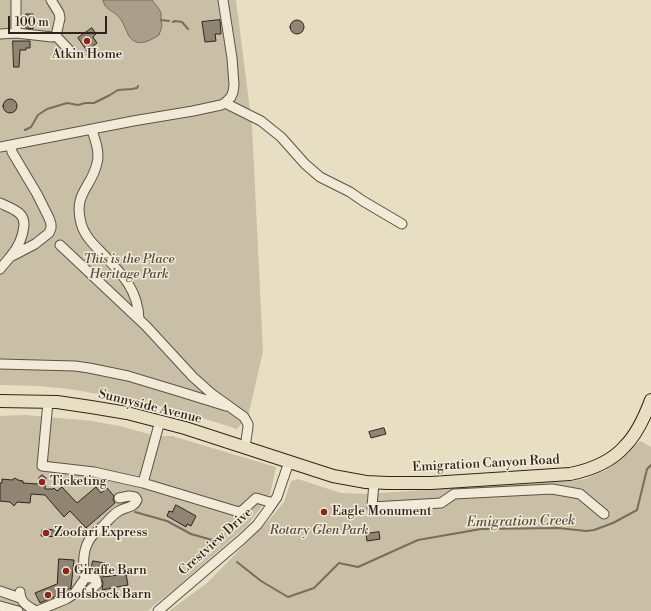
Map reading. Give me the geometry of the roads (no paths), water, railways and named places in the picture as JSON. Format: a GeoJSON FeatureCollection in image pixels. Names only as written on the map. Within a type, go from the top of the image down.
{"type":"FeatureCollection","features":[{"type":"Feature","properties":{"kind":"main road","name":"Emigration Canyon Road"},"geometry":{"type":"LineString","coordinates":[[289,462],[333,476],[374,482],[431,482],[570,474],[590,469],[603,463],[625,446],[644,418],[651,400]]}},
{"type":"Feature","properties":{"kind":"main road","name":"Sunnyside Avenue"},"geometry":{"type":"LineString","coordinates":[[0,401],[74,404],[127,413],[160,421],[289,462]]}},
{"type":"Feature","properties":{"kind":"street"},"geometry":{"type":"LineString","coordinates":[[16,0],[16,33]]}},
{"type":"Feature","properties":{"kind":"street"},"geometry":{"type":"LineString","coordinates":[[51,0],[59,13],[60,18],[56,36]]}},
{"type":"Feature","properties":{"kind":"street"},"geometry":{"type":"LineString","coordinates":[[0,147],[193,111],[225,103],[233,92],[234,85],[232,58],[223,0]]}},
{"type":"Feature","properties":{"kind":"street"},"geometry":{"type":"LineString","coordinates":[[0,34],[16,33],[52,37],[56,36]]}},
{"type":"Feature","properties":{"kind":"street"},"geometry":{"type":"LineString","coordinates":[[56,36],[71,52]]}},
{"type":"Feature","properties":{"kind":"street"},"geometry":{"type":"LineString","coordinates":[[225,103],[261,121],[281,137],[305,164],[320,177],[350,192],[402,224]]}},
{"type":"Feature","properties":{"kind":"street"},"geometry":{"type":"LineString","coordinates":[[92,130],[98,151],[98,157],[97,164],[80,199],[79,211],[81,224],[92,243],[127,280],[138,304],[139,319]]}},
{"type":"Feature","properties":{"kind":"street"},"geometry":{"type":"LineString","coordinates":[[11,145],[12,152],[37,194],[51,224],[49,233],[35,244],[12,256]]}},
{"type":"Feature","properties":{"kind":"street"},"geometry":{"type":"LineString","coordinates":[[0,203],[19,213],[24,223],[20,244],[12,256],[0,269]]}},
{"type":"Feature","properties":{"kind":"street"},"geometry":{"type":"LineString","coordinates":[[60,245],[139,319],[193,377],[212,394],[244,417],[248,424],[245,447]]}},
{"type":"Feature","properties":{"kind":"street"},"geometry":{"type":"LineString","coordinates":[[0,364],[74,366],[90,368],[128,376],[234,409]]}},
{"type":"Feature","properties":{"kind":"street"},"geometry":{"type":"LineString","coordinates":[[48,402],[42,466],[94,472],[144,483],[239,512],[256,498],[273,503]]}},
{"type":"Feature","properties":{"kind":"street"},"geometry":{"type":"LineString","coordinates":[[86,577],[84,574],[84,560],[87,543],[92,534],[103,526],[110,517],[120,510],[132,506],[135,504],[136,499],[139,498],[160,421]]}},
{"type":"Feature","properties":{"kind":"street","name":"Crestview Drive"},"geometry":{"type":"LineString","coordinates":[[158,611],[249,533],[263,518],[280,490],[289,462]]}},
{"type":"Feature","properties":{"kind":"street"},"geometry":{"type":"LineString","coordinates":[[374,482],[372,507],[441,503],[454,494],[552,490],[580,494],[604,514]]}},
{"type":"Feature","properties":{"kind":"street"},"geometry":{"type":"LineString","coordinates":[[119,498],[129,496],[135,497],[136,499]]}},
{"type":"Feature","properties":{"kind":"street"},"geometry":{"type":"LineString","coordinates":[[86,577],[96,579],[97,584],[91,589]]}},
{"type":"Feature","properties":{"kind":"street"},"geometry":{"type":"LineString","coordinates":[[0,591],[20,595],[22,602],[36,611],[66,599],[74,594],[86,577]]}},
{"type":"Feature","properties":{"kind":"street"},"geometry":{"type":"LineString","coordinates":[[0,606],[18,611]]}},
{"type":"Feature","properties":{"kind":"waterway"},"geometry":{"type":"LineString","coordinates":[[161,20],[169,21]]}},
{"type":"Feature","properties":{"kind":"waterway"},"geometry":{"type":"LineString","coordinates":[[173,22],[182,22],[188,29]]}},
{"type":"Feature","properties":{"kind":"waterway"},"geometry":{"type":"LineString","coordinates":[[25,130],[31,127],[38,115],[47,109],[67,103],[78,105],[94,103],[118,90],[132,89],[137,88],[138,86]]}},
{"type":"Feature","properties":{"kind":"waterway","name":"Emigration Creek"},"geometry":{"type":"LineString","coordinates":[[237,562],[261,581],[288,597],[314,588],[339,563],[358,567],[418,540],[481,529],[558,528],[586,531],[594,530],[613,523],[637,510],[647,469],[651,465]]}},
{"type":"Feature","properties":{"kind":"waterway","name":"Emigration Creek"},"geometry":{"type":"LineString","coordinates":[[135,512],[167,521],[191,534],[219,542]]}},
{"type":"Feature","properties":{"kind":"place","name":"Atkin Home"},"geometry":{"type":"Point","coordinates":[87,41]}},
{"type":"Feature","properties":{"kind":"place","name":"Ticketing"},"geometry":{"type":"Point","coordinates":[42,482]}},
{"type":"Feature","properties":{"kind":"place","name":"Eagle Monument"},"geometry":{"type":"Point","coordinates":[324,512]}},
{"type":"Feature","properties":{"kind":"place","name":"Zoofari Express"},"geometry":{"type":"Point","coordinates":[46,533]}},
{"type":"Feature","properties":{"kind":"place","name":"Giraffe Barn"},"geometry":{"type":"Point","coordinates":[66,571]}},
{"type":"Feature","properties":{"kind":"place","name":"Hoofsbock Barn"},"geometry":{"type":"Point","coordinates":[48,595]}},
{"type":"Feature","properties":{"kind":"park label","name":"This is the Place Heritage Park"},"geometry":{"type":"Point","coordinates":[129,268]}},
{"type":"Feature","properties":{"kind":"park label","name":"Rotary Glen Park"},"geometry":{"type":"Point","coordinates":[319,531]}}]}
